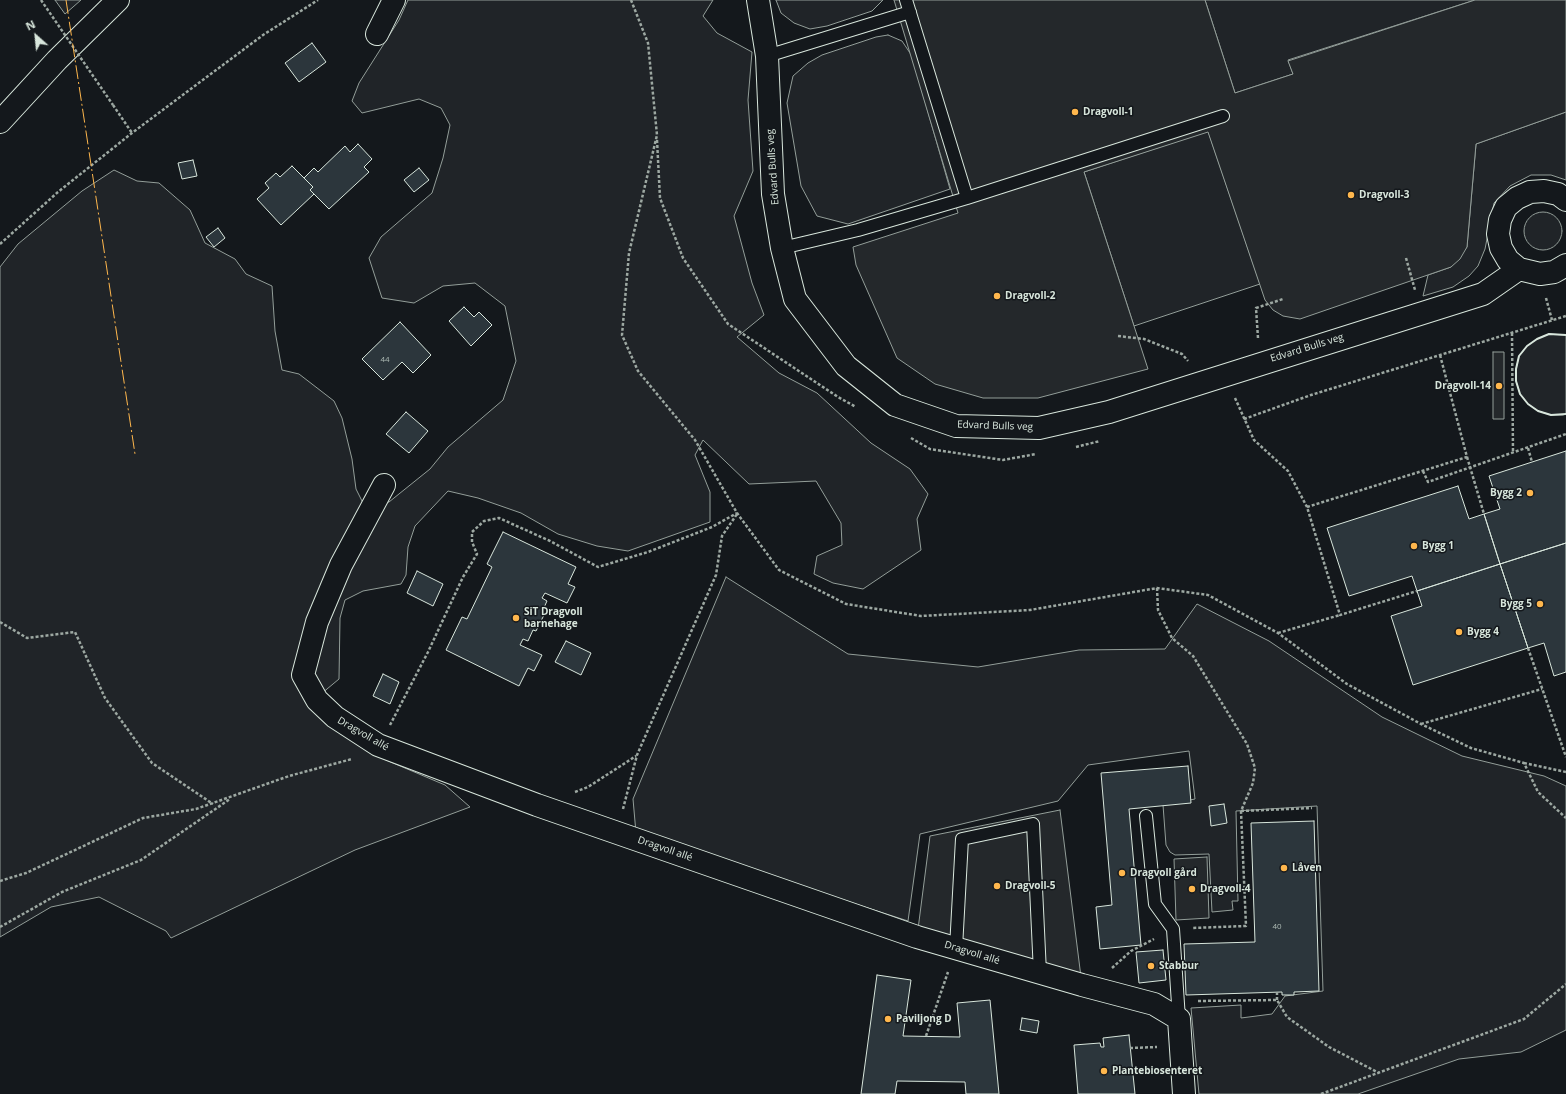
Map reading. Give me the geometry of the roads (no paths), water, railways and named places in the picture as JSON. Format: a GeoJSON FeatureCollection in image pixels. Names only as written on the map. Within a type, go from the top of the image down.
{"type":"FeatureCollection","features":[{"type":"Feature","properties":{"kind":"street"},"geometry":{"type":"LineString","coordinates":[[0,122],[57,60],[118,0]]}},
{"type":"Feature","properties":{"kind":"street"},"geometry":{"type":"LineString","coordinates":[[377,34],[394,0]]}},
{"type":"Feature","properties":{"kind":"street","name":"Edvard Bulls veg"},"geometry":{"type":"LineString","coordinates":[[758,0],[767,56],[773,194],[782,248],[795,299],[846,366],[895,405],[956,426],[1039,428],[1109,412],[1483,294],[1520,269]]}},
{"type":"Feature","properties":{"kind":"street"},"geometry":{"type":"LineString","coordinates":[[1566,200],[1558,194],[1544,191],[1530,192],[1517,198],[1506,207],[1500,220],[1498,234],[1501,248],[1508,260],[1520,269],[1529,273],[1540,274],[1554,272],[1566,266]]}},
{"type":"Feature","properties":{"kind":"street","name":"Dragvoll allé"},"geometry":{"type":"LineString","coordinates":[[384,485],[341,565],[317,622],[303,676],[317,700],[334,718],[378,745],[474,782],[628,837],[910,934],[1089,987],[1178,1010]]}},
{"type":"Feature","properties":{"kind":"street"},"geometry":{"type":"LineString","coordinates":[[1178,1010],[1184,1094]]}},
{"type":"Feature","properties":{"kind":"lane"},"geometry":{"type":"LineString","coordinates":[[767,56],[908,6],[967,198]]}},
{"type":"Feature","properties":{"kind":"lane"},"geometry":{"type":"LineString","coordinates":[[782,248],[858,230],[967,198],[1223,116]]}},
{"type":"Feature","properties":{"kind":"lane"},"geometry":{"type":"LineString","coordinates":[[1146,816],[1155,904],[1173,929],[1178,1010]]}},
{"type":"Feature","properties":{"kind":"lane"},"geometry":{"type":"LineString","coordinates":[[956,948],[962,838],[1033,824],[1040,973]]}},
{"type":"Feature","properties":{"kind":"place","name":"Dragvoll-1"},"geometry":{"type":"Point","coordinates":[1075,112]}},
{"type":"Feature","properties":{"kind":"place","name":"Dragvoll-3"},"geometry":{"type":"Point","coordinates":[1351,195]}},
{"type":"Feature","properties":{"kind":"place","name":"Dragvoll-2"},"geometry":{"type":"Point","coordinates":[997,296]}},
{"type":"Feature","properties":{"kind":"place","name":"Dragvoll-14"},"geometry":{"type":"Point","coordinates":[1499,386]}},
{"type":"Feature","properties":{"kind":"place","name":"Bygg 2"},"geometry":{"type":"Point","coordinates":[1530,493]}},
{"type":"Feature","properties":{"kind":"place","name":"Bygg 1"},"geometry":{"type":"Point","coordinates":[1414,546]}},
{"type":"Feature","properties":{"kind":"place","name":"Bygg 5"},"geometry":{"type":"Point","coordinates":[1540,604]}},
{"type":"Feature","properties":{"kind":"place","name":"SiT Dragvoll barnehage"},"geometry":{"type":"Point","coordinates":[516,618]}},
{"type":"Feature","properties":{"kind":"place","name":"Bygg 4"},"geometry":{"type":"Point","coordinates":[1459,632]}},
{"type":"Feature","properties":{"kind":"place","name":"Låven"},"geometry":{"type":"Point","coordinates":[1284,868]}},
{"type":"Feature","properties":{"kind":"place","name":"Dragvoll gård"},"geometry":{"type":"Point","coordinates":[1122,873]}},
{"type":"Feature","properties":{"kind":"place","name":"Dragvoll-5"},"geometry":{"type":"Point","coordinates":[997,886]}},
{"type":"Feature","properties":{"kind":"place","name":"Dragvoll-4"},"geometry":{"type":"Point","coordinates":[1192,889]}},
{"type":"Feature","properties":{"kind":"place","name":"Stabbur"},"geometry":{"type":"Point","coordinates":[1151,966]}},
{"type":"Feature","properties":{"kind":"place","name":"Paviljong D"},"geometry":{"type":"Point","coordinates":[888,1019]}},
{"type":"Feature","properties":{"kind":"place","name":"Plantebiosenteret"},"geometry":{"type":"Point","coordinates":[1104,1071]}}]}
